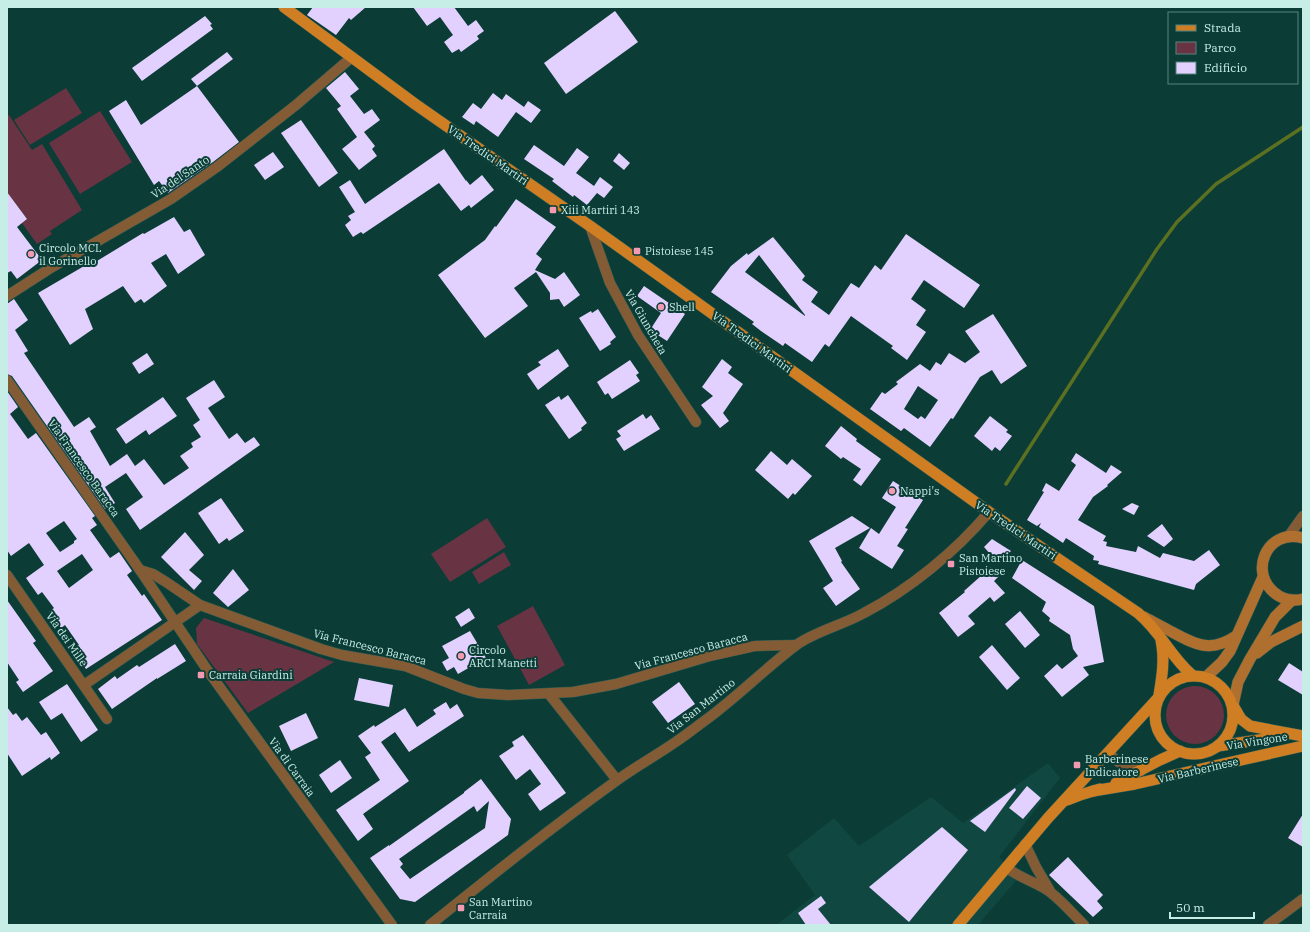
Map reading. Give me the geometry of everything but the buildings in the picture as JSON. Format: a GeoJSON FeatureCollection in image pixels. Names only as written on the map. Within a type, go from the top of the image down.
{"type":"FeatureCollection","features":[{"type":"Feature","properties":{"kind":"main road","name":"Via Tredici Martiri"},"geometry":{"type":"LineString","coordinates":[[284,7],[460,136],[590,226],[989,512],[1103,588],[1143,617],[1160,636],[1179,663],[1192,675]]}},
{"type":"Feature","properties":{"kind":"main road"},"geometry":{"type":"LineString","coordinates":[[1298,599],[1278,595],[1270,588],[1263,577],[1262,565],[1268,549],[1276,542],[1288,537],[1297,536],[1303,538]]}},
{"type":"Feature","properties":{"kind":"main road"},"geometry":{"type":"LineString","coordinates":[[1206,677],[1225,658],[1263,577]]}},
{"type":"Feature","properties":{"kind":"main road"},"geometry":{"type":"LineString","coordinates":[[1160,636],[1163,652],[1163,668],[1155,715],[1158,729],[1165,741],[1180,752],[1200,754],[1218,746],[1226,738],[1232,728],[1234,716],[1233,705],[1238,682],[1250,658],[1275,617],[1298,599]]}},
{"type":"Feature","properties":{"kind":"main road"},"geometry":{"type":"LineString","coordinates":[[1143,617],[1190,642],[1202,646],[1222,644],[1236,636]]}},
{"type":"Feature","properties":{"kind":"main road"},"geometry":{"type":"LineString","coordinates":[[1250,658],[1268,644],[1290,631],[1303,626]]}},
{"type":"Feature","properties":{"kind":"main road"},"geometry":{"type":"LineString","coordinates":[[1159,697],[1170,683],[1192,675],[1206,677],[1222,686],[1233,705]]}},
{"type":"Feature","properties":{"kind":"main road","name":"Via Barberinese"},"geometry":{"type":"LineString","coordinates":[[958,925],[1025,844],[1159,697]]}},
{"type":"Feature","properties":{"kind":"main road","name":"Via Vingone"},"geometry":{"type":"LineString","coordinates":[[1233,705],[1241,719],[1250,726],[1299,735]]}},
{"type":"Feature","properties":{"kind":"main road","name":"Via Vingone"},"geometry":{"type":"LineString","coordinates":[[1218,746],[1299,735]]}},
{"type":"Feature","properties":{"kind":"main road","name":"Via Barberinese"},"geometry":{"type":"LineString","coordinates":[[1093,791],[1135,784],[1303,746]]}},
{"type":"Feature","properties":{"kind":"main road","name":"Via Barberinese"},"geometry":{"type":"LineString","coordinates":[[1060,805],[1080,795],[1120,782],[1160,760],[1180,752]]}},
{"type":"Feature","properties":{"kind":"street","name":"Via del Santo"},"geometry":{"type":"LineString","coordinates":[[7,296],[49,269],[171,199],[217,167],[296,105],[352,57]]}},
{"type":"Feature","properties":{"kind":"street","name":"Via Giuncheta"},"geometry":{"type":"LineString","coordinates":[[590,226],[610,283],[638,335],[696,422]]}},
{"type":"Feature","properties":{"kind":"street","name":"Via Francesco Baracca"},"geometry":{"type":"LineString","coordinates":[[7,380],[176,622]]}},
{"type":"Feature","properties":{"kind":"street","name":"Via San Martino"},"geometry":{"type":"LineString","coordinates":[[430,925],[617,780],[678,740],[713,714],[796,645],[812,636],[865,613],[932,568],[975,528],[989,512]]}},
{"type":"Feature","properties":{"kind":"street"},"geometry":{"type":"LineString","coordinates":[[1288,537],[1303,516]]}},
{"type":"Feature","properties":{"kind":"street","name":"Via Francesco Baracca"},"geometry":{"type":"LineString","coordinates":[[140,570],[153,574],[200,605],[321,649],[342,655],[405,666],[471,691],[508,695],[573,692],[616,684],[710,656],[755,646],[796,645]]}},
{"type":"Feature","properties":{"kind":"street","name":"Via dei Mille"},"geometry":{"type":"LineString","coordinates":[[7,575],[107,718]]}},
{"type":"Feature","properties":{"kind":"street"},"geometry":{"type":"LineString","coordinates":[[84,685],[200,605]]}},
{"type":"Feature","properties":{"kind":"street","name":"Via di Carraia"},"geometry":{"type":"LineString","coordinates":[[176,622],[255,738],[392,925]]}},
{"type":"Feature","properties":{"kind":"street"},"geometry":{"type":"LineString","coordinates":[[550,694],[617,780]]}},
{"type":"Feature","properties":{"kind":"street","name":"Via Barberinese"},"geometry":{"type":"LineString","coordinates":[[1109,753],[1115,760],[1141,771]]}},
{"type":"Feature","properties":{"kind":"street"},"geometry":{"type":"LineString","coordinates":[[1025,844],[1051,893]]}},
{"type":"Feature","properties":{"kind":"street"},"geometry":{"type":"LineString","coordinates":[[1006,867],[1051,893],[1084,925]]}},
{"type":"Feature","properties":{"kind":"street"},"geometry":{"type":"LineString","coordinates":[[1268,925],[1303,899]]}},
{"type":"Feature","properties":{"kind":"shaded area"},"geometry":{"type":"Polygon","coordinates":[[[1048,763],[1060,778],[999,857],[1019,877],[978,925],[776,925],[815,895],[787,855],[834,818],[859,846],[931,797],[963,823],[1048,763]]]}},
{"type":"Feature","properties":{"kind":"green space"},"geometry":{"type":"Polygon","coordinates":[[[66,88],[82,113],[30,145],[14,120],[66,88]]]}},
{"type":"Feature","properties":{"kind":"green space"},"geometry":{"type":"Polygon","coordinates":[[[100,111],[132,162],[80,194],[49,143],[100,111]]]}},
{"type":"Feature","properties":{"kind":"green space"},"geometry":{"type":"Polygon","coordinates":[[[9,115],[32,150],[42,144],[82,210],[50,231],[52,234],[37,244],[22,223],[27,219],[7,192],[7,116],[9,115]]]}},
{"type":"Feature","properties":{"kind":"green space"},"geometry":{"type":"Polygon","coordinates":[[[487,518],[506,547],[450,582],[431,554],[487,518]]]}},
{"type":"Feature","properties":{"kind":"green space"},"geometry":{"type":"Polygon","coordinates":[[[504,552],[511,565],[479,584],[472,572],[504,552]]]}},
{"type":"Feature","properties":{"kind":"green space"},"geometry":{"type":"Polygon","coordinates":[[[533,606],[565,665],[529,685],[497,626],[533,606]]]}},
{"type":"Feature","properties":{"kind":"green space"},"geometry":{"type":"Polygon","coordinates":[[[204,618],[334,662],[248,713],[197,644],[196,628],[204,618]]]}},
{"type":"Feature","properties":{"kind":"green space"},"geometry":{"type":"Polygon","coordinates":[[[1195,686],[1206,688],[1219,699],[1222,704],[1224,715],[1222,726],[1211,739],[1206,742],[1195,744],[1184,742],[1171,731],[1168,726],[1166,715],[1168,704],[1179,691],[1184,688],[1195,686]]]}},
{"type":"Feature","properties":{"kind":"waterway"},"geometry":{"type":"LineString","coordinates":[[1006,484],[1157,249],[1177,222],[1216,184],[1303,127]]}},
{"type":"Feature","properties":{"kind":"place","name":"Xiii Martiri 143"},"geometry":{"type":"Point","coordinates":[553,210]}},
{"type":"Feature","properties":{"kind":"place","name":"Pistoiese 145"},"geometry":{"type":"Point","coordinates":[637,251]}},
{"type":"Feature","properties":{"kind":"place","name":"Circolo MCL il Gorinello"},"geometry":{"type":"Point","coordinates":[31,254]}},
{"type":"Feature","properties":{"kind":"place","name":"Shell"},"geometry":{"type":"Point","coordinates":[661,307]}},
{"type":"Feature","properties":{"kind":"place","name":"Nappi's"},"geometry":{"type":"Point","coordinates":[892,491]}},
{"type":"Feature","properties":{"kind":"place","name":"San Martino Pistoiese"},"geometry":{"type":"Point","coordinates":[951,564]}},
{"type":"Feature","properties":{"kind":"place","name":"Circolo ARCI Manetti"},"geometry":{"type":"Point","coordinates":[461,656]}},
{"type":"Feature","properties":{"kind":"place","name":"Carraia Giardini"},"geometry":{"type":"Point","coordinates":[201,675]}},
{"type":"Feature","properties":{"kind":"place","name":"Barberinese Indicatore"},"geometry":{"type":"Point","coordinates":[1077,765]}},
{"type":"Feature","properties":{"kind":"place","name":"San Martino Carraia"},"geometry":{"type":"Point","coordinates":[461,908]}}]}
